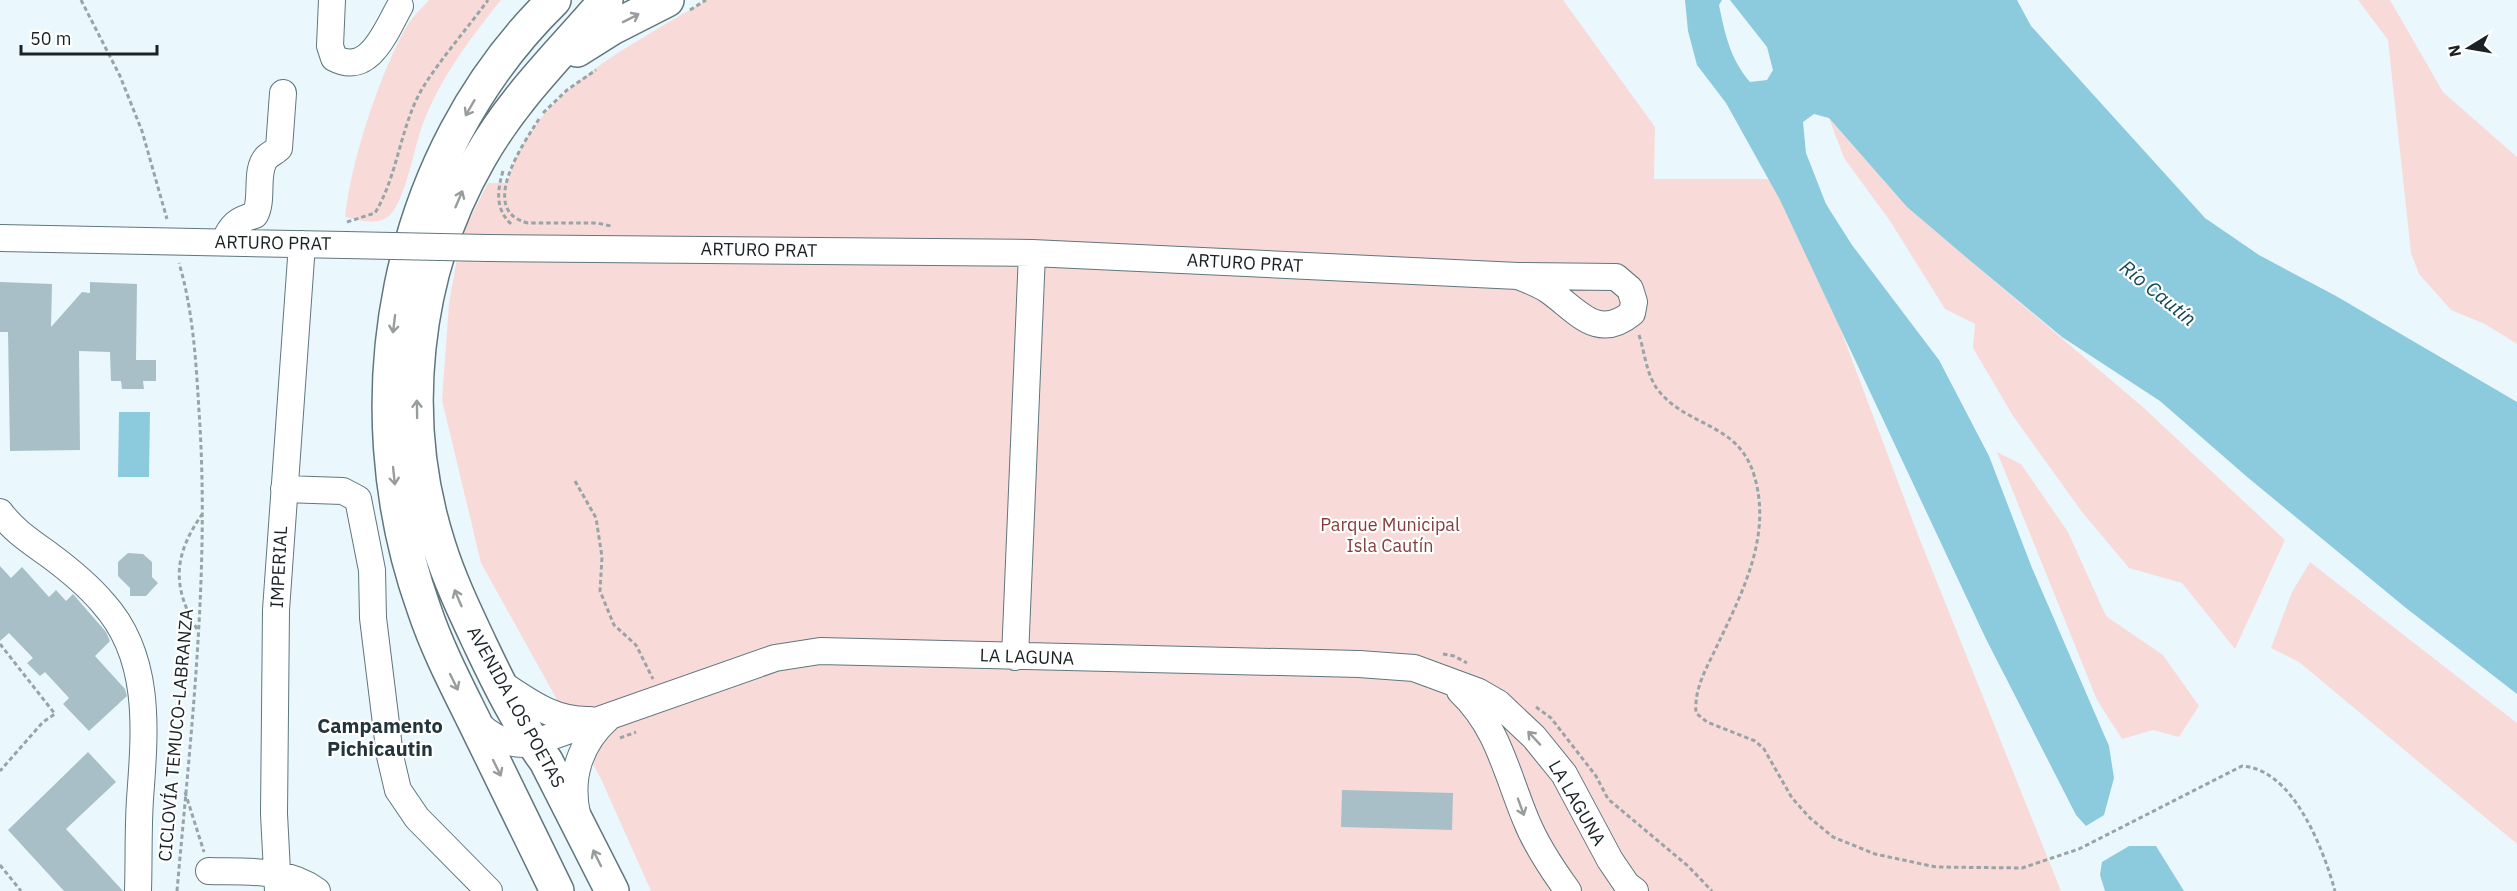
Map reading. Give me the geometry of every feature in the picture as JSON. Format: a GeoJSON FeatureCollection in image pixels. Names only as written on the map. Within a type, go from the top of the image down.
{"type":"FeatureCollection","features":[{"type":"Feature","properties":{"kind":"main road"},"geometry":{"type":"LineString","coordinates":[[540,0],[501,58],[450,146],[415,228],[403,266],[396,304],[390,379],[391,455],[405,542],[423,608],[437,645],[557,891]]}},
{"type":"Feature","properties":{"kind":"main road"},"geometry":{"type":"LineString","coordinates":[[501,58],[554,0]]}},
{"type":"Feature","properties":{"kind":"main road","name":"AVENIDA LOS POETAS"},"geometry":{"type":"LineString","coordinates":[[606,0],[558,74],[498,128],[457,202],[435,264],[426,301],[417,375],[419,451],[431,517],[459,600],[499,682],[581,826],[612,891]]}},
{"type":"Feature","properties":{"kind":"main road"},"geometry":{"type":"LineString","coordinates":[[558,74],[612,28],[680,6]]}},
{"type":"Feature","properties":{"kind":"street"},"geometry":{"type":"LineString","coordinates":[[332,0],[330,46],[334,58],[352,63],[372,54],[400,6]]}},
{"type":"Feature","properties":{"kind":"street"},"geometry":{"type":"LineString","coordinates":[[224,242],[231,226],[242,219],[255,216],[259,208],[262,169],[266,158],[279,148],[283,93]]}},
{"type":"Feature","properties":{"kind":"street","name":"ARTURO PRAT"},"geometry":{"type":"LineString","coordinates":[[0,238],[302,244],[346,233],[488,248],[1032,253],[1518,276],[1616,277],[1630,289],[1634,302],[1632,313],[1623,320],[1606,326],[1590,322],[1545,288],[1518,276]]}},
{"type":"Feature","properties":{"kind":"street","name":"IMPERIAL"},"geometry":{"type":"LineString","coordinates":[[278,882],[274,814],[276,610],[302,244]]}},
{"type":"Feature","properties":{"kind":"street"},"geometry":{"type":"LineString","coordinates":[[1015,657],[1032,253]]}},
{"type":"Feature","properties":{"kind":"street"},"geometry":{"type":"LineString","coordinates":[[284,489],[343,491],[358,499],[372,570],[373,618],[390,756],[398,789],[417,818],[489,891]]}},
{"type":"Feature","properties":{"kind":"street"},"geometry":{"type":"LineString","coordinates":[[0,512],[9,525],[72,572],[102,602],[122,629],[131,647],[144,703],[145,741],[140,802],[138,891]]}},
{"type":"Feature","properties":{"kind":"street","name":"LA LAGUNA"},"geometry":{"type":"LineString","coordinates":[[610,730],[663,699],[776,658],[820,651],[1359,664],[1414,668],[1479,692],[1498,703],[1534,737],[1564,774],[1610,860],[1627,885],[1635,891]]}},
{"type":"Feature","properties":{"kind":"street"},"geometry":{"type":"LineString","coordinates":[[499,682],[528,703],[554,716],[581,720],[610,730]]}},
{"type":"Feature","properties":{"kind":"street","name":"LA LAGUNA"},"geometry":{"type":"LineString","coordinates":[[1453,684],[1478,708],[1493,733],[1527,822],[1568,891]]}},
{"type":"Feature","properties":{"kind":"street"},"geometry":{"type":"LineString","coordinates":[[471,716],[495,737],[515,743],[533,743],[610,730]]}},
{"type":"Feature","properties":{"kind":"street"},"geometry":{"type":"LineString","coordinates":[[581,826],[574,799],[576,772],[591,736],[610,730]]}},
{"type":"Feature","properties":{"kind":"street"},"geometry":{"type":"LineString","coordinates":[[208,872],[278,882],[306,883],[317,891]]}},
{"type":"Feature","properties":{"kind":"path"},"geometry":{"type":"LineString","coordinates":[[81,0],[120,76],[142,131],[188,293],[200,420],[203,513],[182,548],[178,573],[180,592],[198,630]]}},
{"type":"Feature","properties":{"kind":"path"},"geometry":{"type":"LineString","coordinates":[[346,233],[375,213],[384,198],[400,144],[422,90],[489,0]]}},
{"type":"Feature","properties":{"kind":"path"},"geometry":{"type":"LineString","coordinates":[[680,6],[695,0]]}},
{"type":"Feature","properties":{"kind":"path"},"geometry":{"type":"LineString","coordinates":[[680,6],[706,0]]}},
{"type":"Feature","properties":{"kind":"path"},"geometry":{"type":"LineString","coordinates":[[604,64],[567,90],[541,115],[519,150],[504,195],[507,211],[517,220],[610,226]]}},
{"type":"Feature","properties":{"kind":"path"},"geometry":{"type":"LineString","coordinates":[[558,74],[592,66]]}},
{"type":"Feature","properties":{"kind":"path"},"geometry":{"type":"LineString","coordinates":[[507,163],[497,193],[501,213],[510,225],[521,228]]}},
{"type":"Feature","properties":{"kind":"path"},"geometry":{"type":"LineString","coordinates":[[1632,313],[1646,363],[1658,389],[1683,411],[1730,436],[1748,459],[1757,486],[1760,517],[1755,555],[1739,598],[1697,690],[1696,713],[1707,722],[1755,741],[1764,749],[1791,798],[1822,829],[1854,847],[1911,863],[1947,867],[2022,868],[2079,849],[2242,766],[2257,767],[2278,781],[2296,804],[2313,835],[2335,891]]}},
{"type":"Feature","properties":{"kind":"path"},"geometry":{"type":"LineString","coordinates":[[575,481],[596,518],[602,557],[600,591],[615,625],[636,645],[663,699]]}},
{"type":"Feature","properties":{"kind":"path","name":"CICLOVÍA TEMUCO-LABRANZA"},"geometry":{"type":"LineString","coordinates":[[177,891],[202,582],[203,513]]}},
{"type":"Feature","properties":{"kind":"path"},"geometry":{"type":"LineString","coordinates":[[0,644],[55,714],[43,722],[0,771]]}},
{"type":"Feature","properties":{"kind":"path"},"geometry":{"type":"LineString","coordinates":[[610,730],[643,729]]}},
{"type":"Feature","properties":{"kind":"path"},"geometry":{"type":"LineString","coordinates":[[184,790],[198,829],[208,872]]}},
{"type":"Feature","properties":{"kind":"path"},"geometry":{"type":"LineString","coordinates":[[0,865],[21,891]]}},
{"type":"Feature","properties":{"kind":"green space"},"geometry":{"type":"Polygon","coordinates":[[[429,0],[501,0],[468,43],[439,89],[424,121],[405,185],[395,208],[389,216],[379,221],[345,217],[353,171],[367,121],[385,72],[405,29],[429,0]]]}},
{"type":"Feature","properties":{"kind":"green space","name":"Parque Municipal Isla Cautín"},"geometry":{"type":"Polygon","coordinates":[[[706,0],[1563,0],[1655,127],[1654,179],[1784,179],[1918,535],[2061,891],[651,891],[601,779],[481,563],[442,400],[449,304],[461,236],[488,183],[507,183],[520,150],[538,122],[561,97],[588,74],[646,35],[706,0]]]}},
{"type":"Feature","properties":{"kind":"green space"},"geometry":{"type":"Polygon","coordinates":[[[2358,0],[2390,0],[2443,92],[2517,157],[2517,344],[2485,324],[2451,310],[2419,274],[2411,253],[2388,40],[2358,0]]]}},
{"type":"Feature","properties":{"kind":"green space"},"geometry":{"type":"Polygon","coordinates":[[[1829,118],[1907,207],[2144,408],[2285,540],[2235,649],[2182,583],[2129,568],[2082,512],[2013,416],[1973,348],[1975,324],[1945,309],[1890,221],[1844,158],[1829,118]]]}},
{"type":"Feature","properties":{"kind":"green space"},"geometry":{"type":"Polygon","coordinates":[[[1997,452],[2021,464],[2068,532],[2106,616],[2163,655],[2199,706],[2179,737],[2153,730],[2122,739],[2097,700],[1997,452]]]}},
{"type":"Feature","properties":{"kind":"green space"},"geometry":{"type":"Polygon","coordinates":[[[2310,562],[2517,723],[2517,844],[2299,662],[2271,648],[2292,592],[2310,562]]]}},
{"type":"Feature","properties":{"kind":"water","name":"Río Cautín"},"geometry":{"type":"Polygon","coordinates":[[[1685,0],[1722,0],[1719,5],[1729,46],[1750,82],[1767,80],[1773,70],[1767,47],[1730,0],[2017,0],[2031,26],[2205,218],[2259,255],[2336,296],[2517,402],[2517,694],[2406,608],[2246,476],[2160,401],[2062,337],[1907,207],[1829,118],[1814,114],[1803,122],[1806,153],[1826,204],[1852,245],[1939,360],[1989,456],[2032,568],[2109,746],[2114,778],[2104,815],[2086,826],[2076,815],[1986,639],[1780,200],[1726,103],[1697,65],[1688,31],[1685,0]]]}},
{"type":"Feature","properties":{"kind":"water"},"geometry":{"type":"Polygon","coordinates":[[[119,412],[150,412],[149,477],[118,477],[119,412]]]}},
{"type":"Feature","properties":{"kind":"water"},"geometry":{"type":"Polygon","coordinates":[[[2129,846],[2156,846],[2184,891],[2105,891],[2100,875],[2102,862],[2129,846]]]}},
{"type":"Feature","properties":{"kind":"building"},"geometry":{"type":"Polygon","coordinates":[[[0,282],[52,284],[51,327],[82,292],[90,293],[90,282],[137,284],[136,360],[156,360],[156,381],[143,381],[144,389],[122,389],[121,381],[111,381],[110,352],[79,351],[80,450],[10,451],[8,332],[0,332],[0,282]]]}},
{"type":"Feature","properties":{"kind":"building"},"geometry":{"type":"Polygon","coordinates":[[[128,553],[143,554],[152,562],[152,577],[158,583],[146,596],[130,596],[130,588],[118,576],[118,562],[128,553]]]}},
{"type":"Feature","properties":{"kind":"building"},"geometry":{"type":"Polygon","coordinates":[[[0,566],[11,578],[22,567],[49,597],[56,590],[66,601],[73,594],[106,632],[110,641],[95,656],[125,689],[127,696],[89,731],[63,704],[69,698],[45,672],[40,676],[27,663],[33,658],[9,633],[0,641],[0,566]]]}},
{"type":"Feature","properties":{"kind":"building"},"geometry":{"type":"Polygon","coordinates":[[[88,752],[116,782],[66,829],[123,891],[64,891],[8,830],[88,752]]]}},
{"type":"Feature","properties":{"kind":"building"},"geometry":{"type":"Polygon","coordinates":[[[1342,790],[1453,793],[1452,830],[1341,827],[1342,790]]]}},
{"type":"Feature","properties":{"kind":"district","name":"Campamento Pichicautin"},"geometry":{"type":"Point","coordinates":[380,738]}}]}
